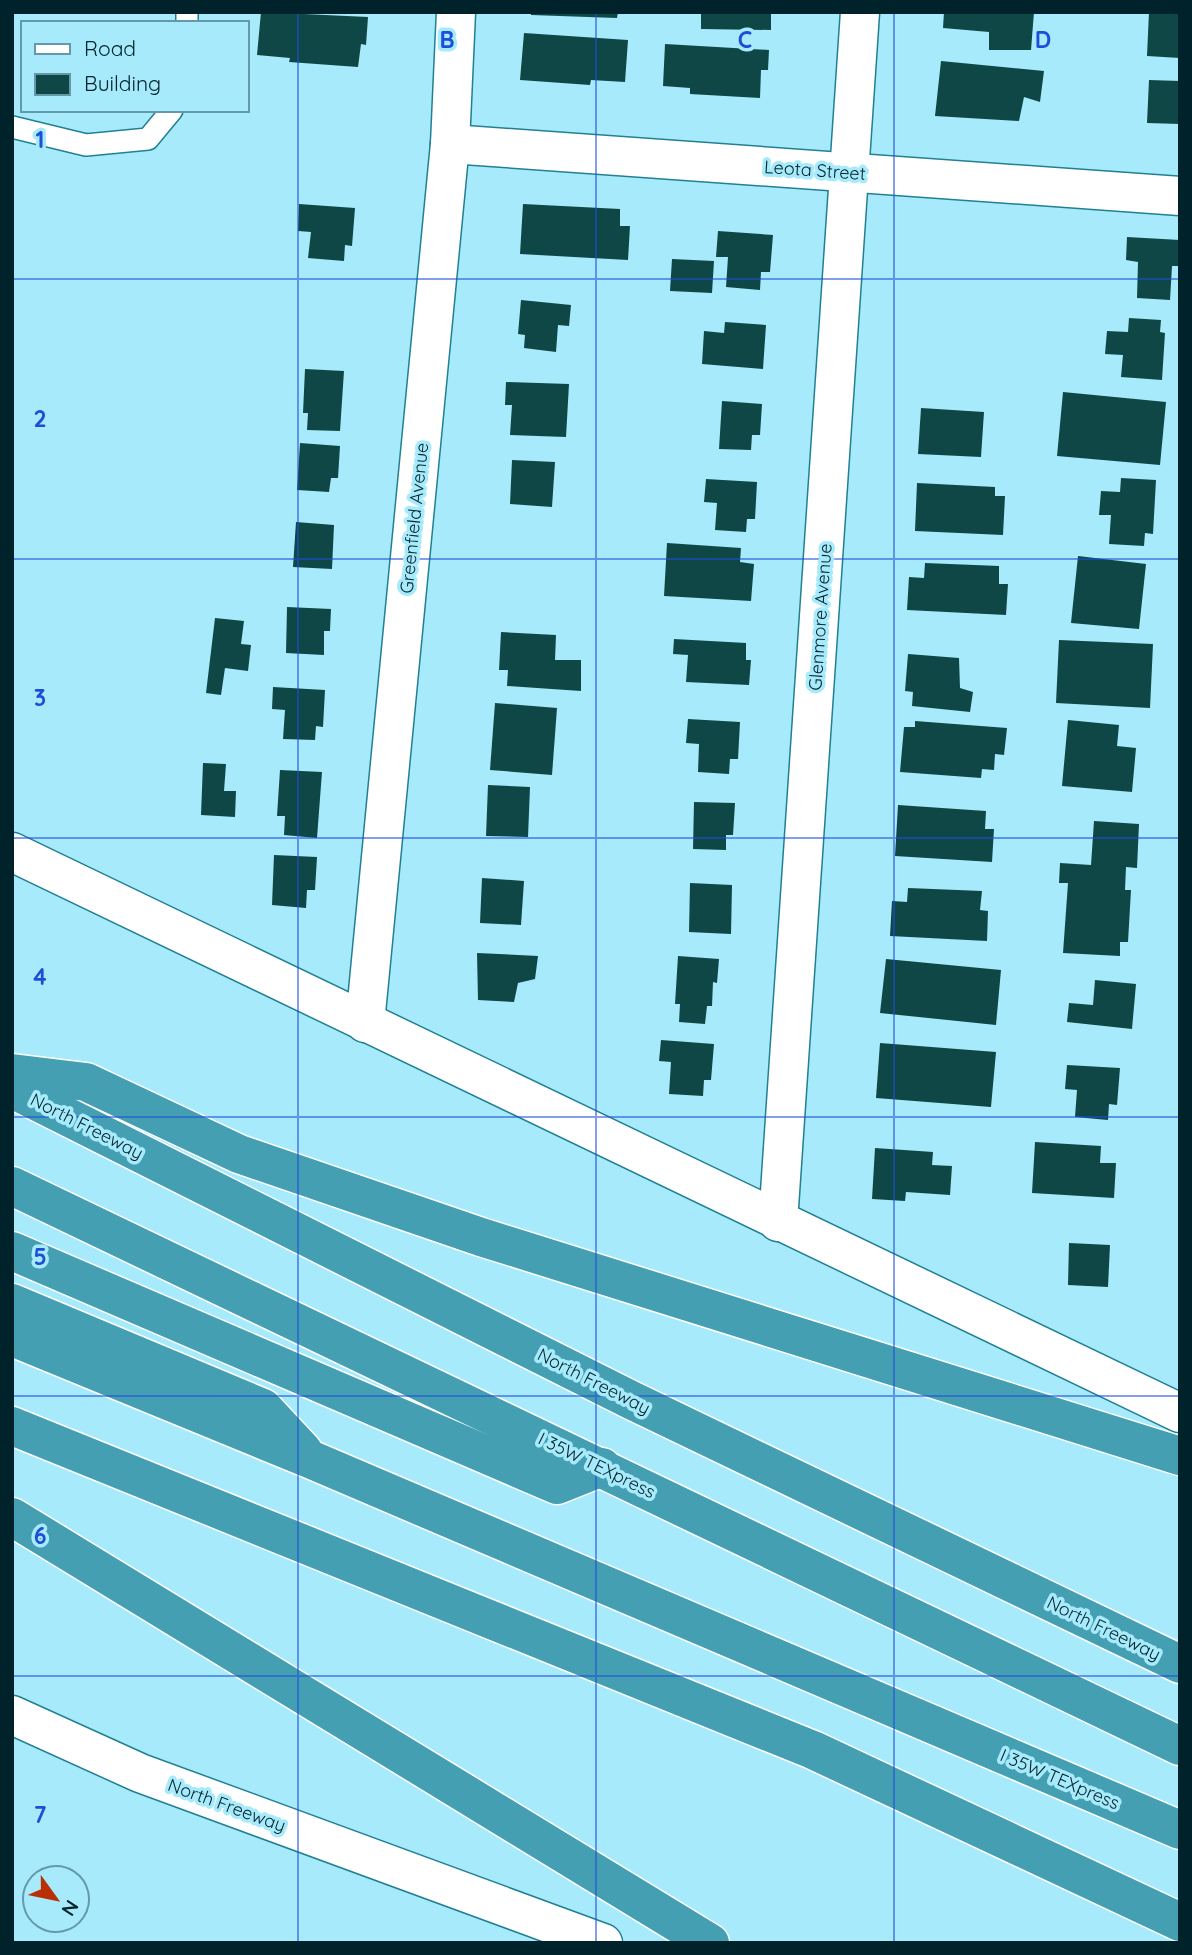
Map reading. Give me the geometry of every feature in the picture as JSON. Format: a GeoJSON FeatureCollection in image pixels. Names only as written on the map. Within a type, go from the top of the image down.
{"type":"FeatureCollection","features":[{"type":"Feature","properties":{"kind":"highway"},"geometry":{"type":"LineString","coordinates":[[12,1073],[86,1082],[239,1154],[481,1237],[1180,1456]]}},
{"type":"Feature","properties":{"kind":"highway","name":"North Freeway"},"geometry":{"type":"LineString","coordinates":[[12,1089],[631,1400],[1180,1664]]}},
{"type":"Feature","properties":{"kind":"highway","name":"I 35W TEXpress"},"geometry":{"type":"LineString","coordinates":[[12,1186],[1180,1746]]}},
{"type":"Feature","properties":{"kind":"highway"},"geometry":{"type":"LineString","coordinates":[[12,1251],[557,1485],[602,1467]]}},
{"type":"Feature","properties":{"kind":"highway"},"geometry":{"type":"LineString","coordinates":[[12,1303],[263,1408],[312,1460]]}},
{"type":"Feature","properties":{"kind":"highway","name":"I 35W TEXpress"},"geometry":{"type":"LineString","coordinates":[[12,1336],[312,1460],[1180,1830]]}},
{"type":"Feature","properties":{"kind":"highway"},"geometry":{"type":"LineString","coordinates":[[12,1426],[813,1750],[1180,1922]]}},
{"type":"Feature","properties":{"kind":"highway"},"geometry":{"type":"LineString","coordinates":[[12,1517],[710,1943]]}},
{"type":"Feature","properties":{"kind":"street","name":"Greenfield Avenue"},"geometry":{"type":"LineString","coordinates":[[365,1023],[450,144],[456,12]]}},
{"type":"Feature","properties":{"kind":"street","name":"Glenmore Avenue"},"geometry":{"type":"LineString","coordinates":[[778,1222],[860,12]]}},
{"type":"Feature","properties":{"kind":"street","name":"Leota Street"},"geometry":{"type":"LineString","coordinates":[[450,144],[1180,196]]}},
{"type":"Feature","properties":{"kind":"street"},"geometry":{"type":"LineString","coordinates":[[12,852],[1180,1413],[1180,1408]]}},
{"type":"Feature","properties":{"kind":"street","name":"North Freeway"},"geometry":{"type":"LineString","coordinates":[[12,1715],[140,1773],[603,1943]]}},
{"type":"Feature","properties":{"kind":"lane"},"geometry":{"type":"LineString","coordinates":[[12,127],[86,145],[148,139],[170,112]]}},
{"type":"Feature","properties":{"kind":"building"},"geometry":{"type":"Polygon","coordinates":[[[261,12],[368,17],[366,45],[361,44],[358,67],[289,62],[290,58],[257,55],[261,12]]]}},
{"type":"Feature","properties":{"kind":"building"},"geometry":{"type":"Polygon","coordinates":[[[531,12],[618,12],[617,18],[531,15],[531,12]]]}},
{"type":"Feature","properties":{"kind":"building"},"geometry":{"type":"Polygon","coordinates":[[[701,12],[771,12],[771,30],[701,29],[701,12]]]}},
{"type":"Feature","properties":{"kind":"building"},"geometry":{"type":"Polygon","coordinates":[[[944,12],[1034,12],[1031,50],[989,50],[989,32],[943,28],[944,12]]]}},
{"type":"Feature","properties":{"kind":"building"},"geometry":{"type":"Polygon","coordinates":[[[1149,12],[1180,12],[1180,58],[1147,56],[1149,12]]]}},
{"type":"Feature","properties":{"kind":"building"},"geometry":{"type":"Polygon","coordinates":[[[524,33],[628,40],[625,82],[591,80],[590,85],[520,80],[524,33]]]}},
{"type":"Feature","properties":{"kind":"building"},"geometry":{"type":"Polygon","coordinates":[[[665,44],[769,50],[768,70],[761,70],[760,98],[690,94],[690,88],[663,86],[665,44]]]}},
{"type":"Feature","properties":{"kind":"building"},"geometry":{"type":"Polygon","coordinates":[[[941,61],[1044,71],[1040,102],[1024,97],[1019,121],[935,116],[941,61]]]}},
{"type":"Feature","properties":{"kind":"building"},"geometry":{"type":"Polygon","coordinates":[[[1149,80],[1180,81],[1180,124],[1147,123],[1149,80]]]}},
{"type":"Feature","properties":{"kind":"building"},"geometry":{"type":"Polygon","coordinates":[[[299,204],[355,208],[352,246],[345,245],[344,261],[308,258],[311,232],[298,231],[299,204]]]}},
{"type":"Feature","properties":{"kind":"building"},"geometry":{"type":"Polygon","coordinates":[[[523,204],[620,209],[620,226],[630,226],[628,260],[520,254],[523,204]]]}},
{"type":"Feature","properties":{"kind":"building"},"geometry":{"type":"Polygon","coordinates":[[[718,231],[773,235],[770,272],[761,272],[760,290],[726,287],[728,257],[716,257],[718,231]]]}},
{"type":"Feature","properties":{"kind":"building"},"geometry":{"type":"Polygon","coordinates":[[[1127,237],[1180,240],[1179,266],[1172,266],[1170,300],[1137,298],[1138,262],[1126,260],[1127,237]]]}},
{"type":"Feature","properties":{"kind":"building"},"geometry":{"type":"Polygon","coordinates":[[[672,259],[714,261],[712,293],[670,291],[672,259]]]}},
{"type":"Feature","properties":{"kind":"building"},"geometry":{"type":"Polygon","coordinates":[[[521,300],[571,305],[569,326],[558,325],[556,352],[524,348],[525,335],[518,334],[521,300]]]}},
{"type":"Feature","properties":{"kind":"building"},"geometry":{"type":"Polygon","coordinates":[[[1129,318],[1161,320],[1160,332],[1165,333],[1162,380],[1121,377],[1123,355],[1105,354],[1107,331],[1128,332],[1129,318]]]}},
{"type":"Feature","properties":{"kind":"building"},"geometry":{"type":"Polygon","coordinates":[[[725,322],[766,325],[763,369],[702,364],[704,331],[724,333],[725,322]]]}},
{"type":"Feature","properties":{"kind":"building"},"geometry":{"type":"Polygon","coordinates":[[[305,369],[344,371],[340,431],[307,430],[308,413],[303,413],[305,369]]]}},
{"type":"Feature","properties":{"kind":"building"},"geometry":{"type":"Polygon","coordinates":[[[506,382],[569,384],[566,437],[510,435],[512,405],[505,405],[506,382]]]}},
{"type":"Feature","properties":{"kind":"building"},"geometry":{"type":"Polygon","coordinates":[[[1063,392],[1166,402],[1160,465],[1057,456],[1063,392]]]}},
{"type":"Feature","properties":{"kind":"building"},"geometry":{"type":"Polygon","coordinates":[[[722,401],[762,404],[760,435],[752,435],[751,450],[719,449],[722,401]]]}},
{"type":"Feature","properties":{"kind":"building"},"geometry":{"type":"Polygon","coordinates":[[[921,408],[984,412],[981,457],[918,454],[921,408]]]}},
{"type":"Feature","properties":{"kind":"building"},"geometry":{"type":"Polygon","coordinates":[[[300,443],[340,446],[338,478],[331,478],[329,492],[297,490],[300,443]]]}},
{"type":"Feature","properties":{"kind":"building"},"geometry":{"type":"Polygon","coordinates":[[[512,460],[555,462],[552,507],[510,504],[512,460]]]}},
{"type":"Feature","properties":{"kind":"building"},"geometry":{"type":"Polygon","coordinates":[[[1121,478],[1156,480],[1153,534],[1145,533],[1144,546],[1109,544],[1111,515],[1099,515],[1101,491],[1120,492],[1121,478]]]}},
{"type":"Feature","properties":{"kind":"building"},"geometry":{"type":"Polygon","coordinates":[[[706,479],[757,482],[755,519],[747,519],[746,532],[715,530],[717,503],[704,502],[706,479]]]}},
{"type":"Feature","properties":{"kind":"building"},"geometry":{"type":"Polygon","coordinates":[[[917,483],[995,487],[995,496],[1005,496],[1003,535],[915,531],[917,483]]]}},
{"type":"Feature","properties":{"kind":"building"},"geometry":{"type":"Polygon","coordinates":[[[296,522],[334,525],[332,569],[293,567],[296,522]]]}},
{"type":"Feature","properties":{"kind":"building"},"geometry":{"type":"Polygon","coordinates":[[[667,543],[741,548],[740,562],[754,564],[751,601],[664,596],[667,543]]]}},
{"type":"Feature","properties":{"kind":"building"},"geometry":{"type":"Polygon","coordinates":[[[1078,556],[1146,564],[1139,629],[1071,623],[1078,556]]]}},
{"type":"Feature","properties":{"kind":"building"},"geometry":{"type":"Polygon","coordinates":[[[925,563],[999,566],[999,584],[1008,584],[1006,615],[907,610],[909,577],[924,578],[925,563]]]}},
{"type":"Feature","properties":{"kind":"building"},"geometry":{"type":"Polygon","coordinates":[[[287,607],[331,609],[330,631],[324,631],[324,655],[286,653],[287,607]]]}},
{"type":"Feature","properties":{"kind":"building"},"geometry":{"type":"Polygon","coordinates":[[[215,618],[244,621],[241,644],[251,645],[248,671],[225,668],[221,695],[206,693],[215,618]]]}},
{"type":"Feature","properties":{"kind":"building"},"geometry":{"type":"Polygon","coordinates":[[[501,632],[556,635],[555,660],[581,660],[581,691],[507,686],[508,670],[499,670],[501,632]]]}},
{"type":"Feature","properties":{"kind":"building"},"geometry":{"type":"Polygon","coordinates":[[[674,639],[746,643],[746,660],[751,660],[749,685],[686,682],[688,655],[673,654],[674,639]]]}},
{"type":"Feature","properties":{"kind":"building"},"geometry":{"type":"Polygon","coordinates":[[[1059,640],[1153,644],[1150,708],[1056,703],[1059,640]]]}},
{"type":"Feature","properties":{"kind":"building"},"geometry":{"type":"Polygon","coordinates":[[[908,654],[959,658],[960,688],[973,692],[970,712],[912,706],[913,692],[905,691],[908,654]]]}},
{"type":"Feature","properties":{"kind":"building"},"geometry":{"type":"Polygon","coordinates":[[[273,687],[325,690],[323,727],[316,726],[315,740],[283,739],[285,710],[272,709],[273,687]]]}},
{"type":"Feature","properties":{"kind":"building"},"geometry":{"type":"Polygon","coordinates":[[[495,703],[557,708],[552,775],[490,770],[495,703]]]}},
{"type":"Feature","properties":{"kind":"building"},"geometry":{"type":"Polygon","coordinates":[[[688,719],[740,722],[738,759],[730,759],[729,774],[698,772],[699,744],[686,743],[688,719]]]}},
{"type":"Feature","properties":{"kind":"building"},"geometry":{"type":"Polygon","coordinates":[[[1068,720],[1119,725],[1117,746],[1136,748],[1132,792],[1062,786],[1068,720]]]}},
{"type":"Feature","properties":{"kind":"building"},"geometry":{"type":"Polygon","coordinates":[[[915,721],[1007,728],[1004,755],[995,754],[994,770],[982,769],[981,778],[900,772],[904,727],[915,727],[915,721]]]}},
{"type":"Feature","properties":{"kind":"building"},"geometry":{"type":"Polygon","coordinates":[[[203,763],[226,764],[224,791],[236,791],[235,817],[201,815],[203,763]]]}},
{"type":"Feature","properties":{"kind":"building"},"geometry":{"type":"Polygon","coordinates":[[[280,770],[322,772],[317,838],[284,835],[285,816],[277,816],[280,770]]]}},
{"type":"Feature","properties":{"kind":"building"},"geometry":{"type":"Polygon","coordinates":[[[488,785],[530,787],[528,837],[486,836],[488,785]]]}},
{"type":"Feature","properties":{"kind":"building"},"geometry":{"type":"Polygon","coordinates":[[[694,802],[735,803],[733,835],[726,835],[726,850],[693,849],[694,802]]]}},
{"type":"Feature","properties":{"kind":"building"},"geometry":{"type":"Polygon","coordinates":[[[898,805],[986,811],[985,829],[994,829],[992,862],[895,856],[898,805]]]}},
{"type":"Feature","properties":{"kind":"building"},"geometry":{"type":"Polygon","coordinates":[[[1094,821],[1139,824],[1137,868],[1126,867],[1125,890],[1131,890],[1128,942],[1120,942],[1120,956],[1063,953],[1068,883],[1059,883],[1060,863],[1091,865],[1094,821]]]}},
{"type":"Feature","properties":{"kind":"building"},"geometry":{"type":"Polygon","coordinates":[[[274,855],[317,857],[315,890],[307,890],[306,908],[272,905],[274,855]]]}},
{"type":"Feature","properties":{"kind":"building"},"geometry":{"type":"Polygon","coordinates":[[[482,878],[524,881],[521,925],[480,923],[482,878]]]}},
{"type":"Feature","properties":{"kind":"building"},"geometry":{"type":"Polygon","coordinates":[[[690,883],[732,885],[731,934],[689,932],[690,883]]]}},
{"type":"Feature","properties":{"kind":"building"},"geometry":{"type":"Polygon","coordinates":[[[908,888],[982,891],[980,910],[988,911],[987,941],[890,936],[892,901],[907,902],[908,888]]]}},
{"type":"Feature","properties":{"kind":"building"},"geometry":{"type":"Polygon","coordinates":[[[477,953],[538,956],[535,979],[518,983],[514,1002],[478,1000],[477,953]]]}},
{"type":"Feature","properties":{"kind":"building"},"geometry":{"type":"Polygon","coordinates":[[[678,956],[719,959],[717,983],[713,982],[712,1006],[707,1006],[705,1024],[679,1022],[680,1004],[675,1004],[678,956]]]}},
{"type":"Feature","properties":{"kind":"building"},"geometry":{"type":"Polygon","coordinates":[[[886,959],[1001,970],[996,1025],[880,1013],[886,959]]]}},
{"type":"Feature","properties":{"kind":"building"},"geometry":{"type":"Polygon","coordinates":[[[1095,980],[1136,984],[1132,1029],[1067,1022],[1069,1003],[1093,1005],[1095,980]]]}},
{"type":"Feature","properties":{"kind":"building"},"geometry":{"type":"Polygon","coordinates":[[[661,1040],[714,1044],[711,1080],[704,1080],[703,1096],[669,1094],[671,1062],[659,1061],[661,1040]]]}},
{"type":"Feature","properties":{"kind":"building"},"geometry":{"type":"Polygon","coordinates":[[[880,1043],[996,1052],[991,1107],[876,1098],[880,1043]]]}},
{"type":"Feature","properties":{"kind":"building"},"geometry":{"type":"Polygon","coordinates":[[[1067,1065],[1120,1068],[1117,1105],[1109,1104],[1108,1120],[1075,1117],[1077,1090],[1065,1089],[1067,1065]]]}},
{"type":"Feature","properties":{"kind":"building"},"geometry":{"type":"Polygon","coordinates":[[[1035,1142],[1101,1146],[1100,1163],[1116,1163],[1114,1198],[1032,1193],[1035,1142]]]}},
{"type":"Feature","properties":{"kind":"building"},"geometry":{"type":"Polygon","coordinates":[[[875,1148],[933,1152],[932,1165],[952,1166],[950,1195],[906,1192],[905,1201],[872,1199],[875,1148]]]}},
{"type":"Feature","properties":{"kind":"building"},"geometry":{"type":"Polygon","coordinates":[[[1069,1243],[1110,1245],[1108,1287],[1068,1285],[1069,1243]]]}}]}
